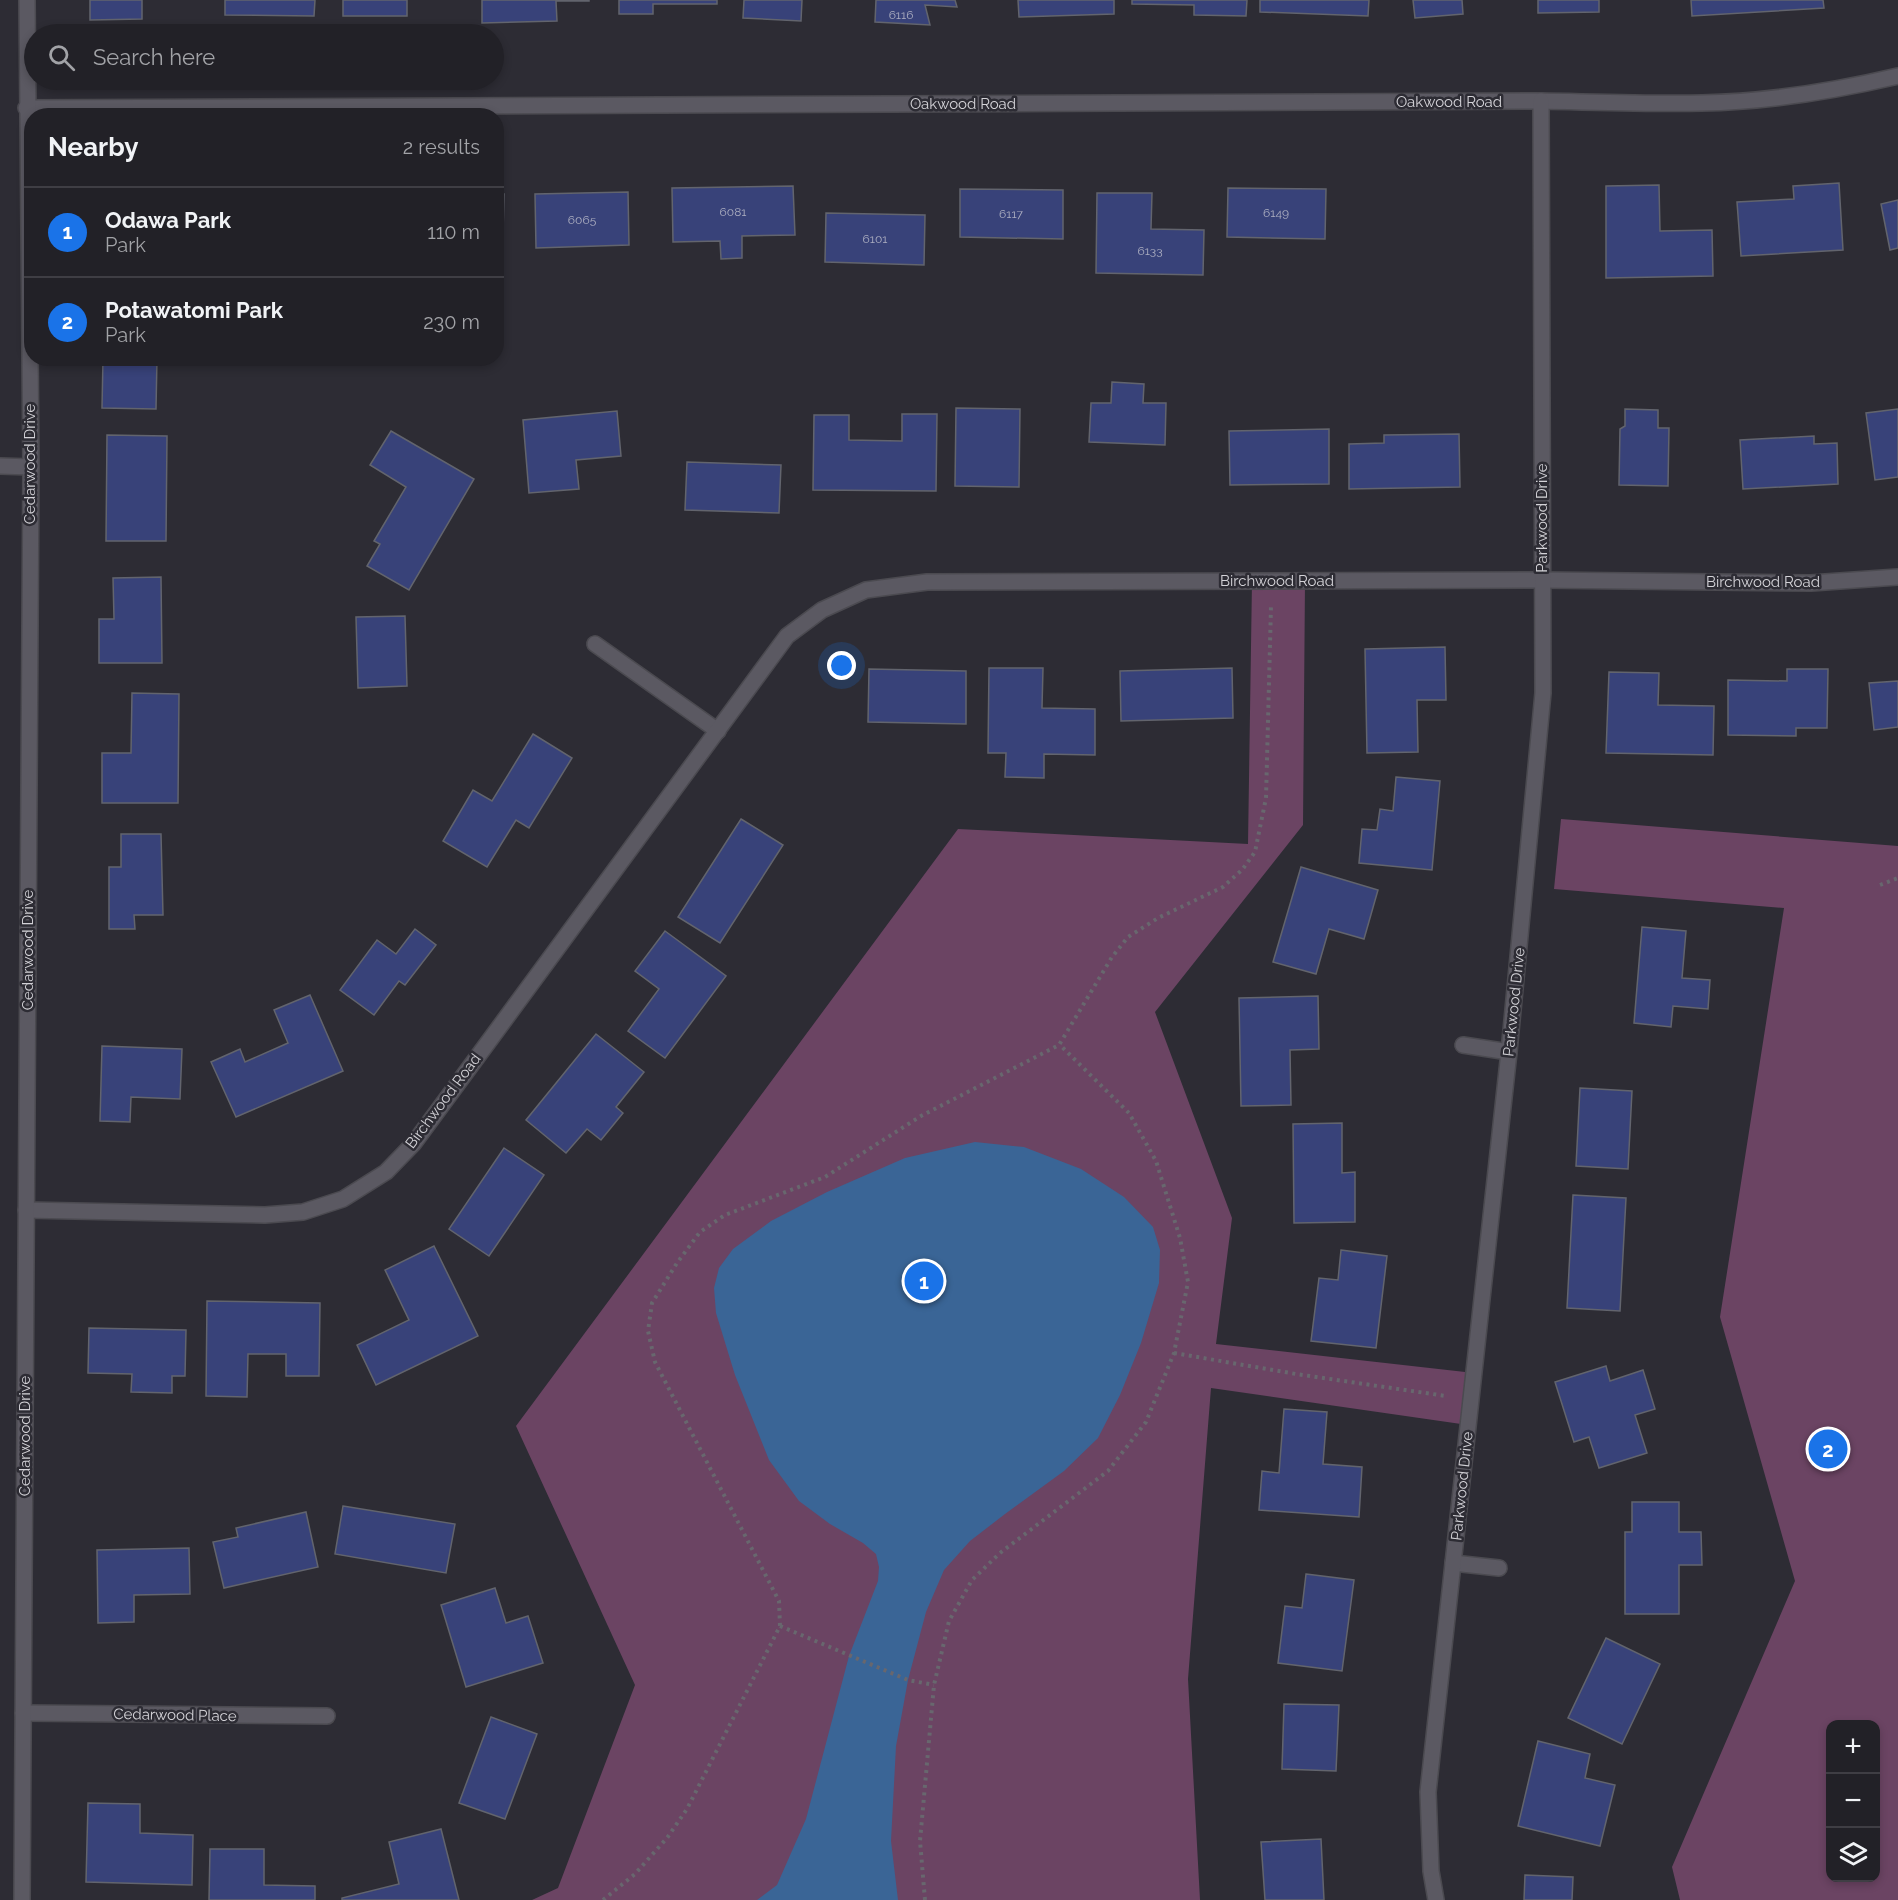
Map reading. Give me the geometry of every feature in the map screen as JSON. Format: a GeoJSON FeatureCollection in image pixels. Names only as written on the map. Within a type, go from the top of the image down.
{"type":"FeatureCollection","features":[{"type":"Feature","properties":{"kind":"street","name":"Cedarwood Drive"},"geometry":{"type":"LineString","coordinates":[[27,0],[27,24]]}},
{"type":"Feature","properties":{"kind":"street","name":"Oakwood Road"},"geometry":{"type":"LineString","coordinates":[[26,108],[1715,102],[1781,97],[1863,85],[1898,76]]}},
{"type":"Feature","properties":{"kind":"street","name":"Cedarwood Drive"},"geometry":{"type":"LineString","coordinates":[[26,90],[26,108]]}},
{"type":"Feature","properties":{"kind":"street","name":"Parkwood Drive"},"geometry":{"type":"LineString","coordinates":[[1436,1900],[1431,1871],[1428,1792],[1509,1052],[1543,693],[1541,101]]}},
{"type":"Feature","properties":{"kind":"street","name":"Cedarwood Drive"},"geometry":{"type":"LineString","coordinates":[[22,1900],[31,466],[30,366]]}},
{"type":"Feature","properties":{"kind":"street"},"geometry":{"type":"LineString","coordinates":[[0,466],[31,466]]}},
{"type":"Feature","properties":{"kind":"street","name":"Birchwood Road"},"geometry":{"type":"LineString","coordinates":[[26,1210],[265,1215],[303,1212],[344,1199],[386,1172],[414,1143],[787,636],[822,610],[866,590],[927,582],[1542,580],[1811,583],[1898,577]]}},
{"type":"Feature","properties":{"kind":"street"},"geometry":{"type":"LineString","coordinates":[[595,644],[718,731]]}},
{"type":"Feature","properties":{"kind":"street"},"geometry":{"type":"LineString","coordinates":[[1463,1045],[1509,1052]]}},
{"type":"Feature","properties":{"kind":"street"},"geometry":{"type":"LineString","coordinates":[[1453,1563],[1499,1568]]}},
{"type":"Feature","properties":{"kind":"street","name":"Cedarwood Place"},"geometry":{"type":"LineString","coordinates":[[23,1713],[327,1716]]}},
{"type":"Feature","properties":{"kind":"path"},"geometry":{"type":"LineString","coordinates":[[603,1900],[635,1874],[667,1838],[687,1809],[780,1626],[779,1601],[655,1362],[648,1331],[652,1303],[700,1232],[725,1215],[825,1177],[921,1116],[1059,1045],[1112,957],[1128,937],[1158,918],[1223,887],[1242,870],[1256,852],[1266,798],[1271,581]]}},
{"type":"Feature","properties":{"kind":"path"},"geometry":{"type":"LineString","coordinates":[[1880,885],[1898,878]]}},
{"type":"Feature","properties":{"kind":"path"},"geometry":{"type":"LineString","coordinates":[[925,1900],[920,1841],[934,1685],[949,1621],[972,1580],[1000,1553],[1107,1472],[1146,1422],[1174,1353],[1188,1282],[1180,1238],[1156,1161],[1129,1113],[1059,1045]]}},
{"type":"Feature","properties":{"kind":"path"},"geometry":{"type":"LineString","coordinates":[[1174,1353],[1471,1400]]}},
{"type":"Feature","properties":{"kind":"path"},"geometry":{"type":"LineString","coordinates":[[780,1626],[909,1680],[934,1685]]}},
{"type":"Feature","properties":{"kind":"shaded area"},"geometry":{"type":"Polygon","coordinates":[[[1252,581],[1305,581],[1303,825],[1155,1012],[1232,1218],[1216,1344],[1474,1373],[1468,1425],[1211,1388],[1188,1679],[1200,1900],[532,1900],[558,1888],[635,1685],[516,1426],[958,829],[1248,844],[1252,581]]]}},
{"type":"Feature","properties":{"kind":"shaded area"},"geometry":{"type":"Polygon","coordinates":[[[1561,819],[1898,846],[1898,1900],[1680,1900],[1672,1867],[1795,1581],[1720,1317],[1784,908],[1554,889],[1561,819]]]}},
{"type":"Feature","properties":{"kind":"water"},"geometry":{"type":"Polygon","coordinates":[[[975,1142],[1024,1147],[1081,1169],[1124,1197],[1153,1227],[1160,1250],[1159,1283],[1141,1343],[1120,1395],[1098,1438],[1064,1471],[970,1541],[944,1570],[926,1612],[908,1680],[896,1746],[891,1841],[898,1900],[757,1900],[777,1885],[806,1819],[849,1656],[878,1581],[879,1567],[876,1554],[863,1543],[830,1524],[799,1501],[769,1460],[735,1375],[716,1313],[714,1288],[719,1268],[733,1249],[771,1221],[827,1192],[905,1158],[975,1142]]]}},
{"type":"Feature","properties":{"kind":"building"},"geometry":{"type":"Polygon","coordinates":[[[90,0],[142,0],[142,19],[90,20],[90,0]]]}},
{"type":"Feature","properties":{"kind":"building"},"geometry":{"type":"Polygon","coordinates":[[[225,0],[315,0],[314,16],[225,15],[225,0]]]}},
{"type":"Feature","properties":{"kind":"building"},"geometry":{"type":"Polygon","coordinates":[[[343,0],[407,0],[407,16],[343,16],[343,0]]]}},
{"type":"Feature","properties":{"kind":"building"},"geometry":{"type":"Polygon","coordinates":[[[482,0],[589,1],[556,1],[557,21],[482,23],[482,0]]]}},
{"type":"Feature","properties":{"kind":"building"},"geometry":{"type":"Polygon","coordinates":[[[619,0],[717,0],[717,4],[653,4],[653,14],[619,14],[619,0]]]}},
{"type":"Feature","properties":{"kind":"building"},"geometry":{"type":"Polygon","coordinates":[[[744,0],[802,0],[801,21],[743,18],[744,0]]]}},
{"type":"Feature","properties":{"kind":"building"},"geometry":{"type":"Polygon","coordinates":[[[876,0],[955,0],[957,7],[925,5],[930,25],[875,22],[876,0]]]}},
{"type":"Feature","properties":{"kind":"building"},"geometry":{"type":"Polygon","coordinates":[[[1018,0],[1114,0],[1114,14],[1019,17],[1018,0]]]}},
{"type":"Feature","properties":{"kind":"building"},"geometry":{"type":"Polygon","coordinates":[[[1132,0],[1247,0],[1246,16],[1194,15],[1194,5],[1132,4],[1132,0]]]}},
{"type":"Feature","properties":{"kind":"building"},"geometry":{"type":"Polygon","coordinates":[[[1260,0],[1369,0],[1368,16],[1260,12],[1260,0]]]}},
{"type":"Feature","properties":{"kind":"building"},"geometry":{"type":"Polygon","coordinates":[[[1413,0],[1462,0],[1463,14],[1415,18],[1413,0]]]}},
{"type":"Feature","properties":{"kind":"building"},"geometry":{"type":"Polygon","coordinates":[[[1538,0],[1599,0],[1599,12],[1538,13],[1538,0]]]}},
{"type":"Feature","properties":{"kind":"building"},"geometry":{"type":"Polygon","coordinates":[[[1691,0],[1823,0],[1824,8],[1692,16],[1691,0]]]}},
{"type":"Feature","properties":{"kind":"building"},"geometry":{"type":"Polygon","coordinates":[[[1839,183],[1843,250],[1741,256],[1737,202],[1794,199],[1793,186],[1839,183]]]}},
{"type":"Feature","properties":{"kind":"building"},"geometry":{"type":"Polygon","coordinates":[[[1659,185],[1660,231],[1712,230],[1713,276],[1606,278],[1606,186],[1659,185]]]}},
{"type":"Feature","properties":{"kind":"building"},"geometry":{"type":"Polygon","coordinates":[[[793,186],[795,235],[742,236],[742,258],[721,259],[720,241],[673,242],[672,188],[793,186]]]}},
{"type":"Feature","properties":{"kind":"building"},"geometry":{"type":"Polygon","coordinates":[[[1228,188],[1326,189],[1325,239],[1227,237],[1228,188]]]}},
{"type":"Feature","properties":{"kind":"building"},"geometry":{"type":"Polygon","coordinates":[[[960,189],[1063,190],[1063,239],[960,237],[960,189]]]}},
{"type":"Feature","properties":{"kind":"building"},"geometry":{"type":"Polygon","coordinates":[[[628,192],[629,245],[536,248],[535,194],[628,192]]]}},
{"type":"Feature","properties":{"kind":"building"},"geometry":{"type":"Polygon","coordinates":[[[1097,193],[1152,193],[1151,229],[1204,230],[1203,275],[1096,273],[1097,193]]]}},
{"type":"Feature","properties":{"kind":"building"},"geometry":{"type":"Polygon","coordinates":[[[1898,200],[1898,248],[1890,250],[1881,204],[1898,200]]]}},
{"type":"Feature","properties":{"kind":"building"},"geometry":{"type":"Polygon","coordinates":[[[826,213],[925,215],[924,265],[825,262],[826,213]]]}},
{"type":"Feature","properties":{"kind":"building"},"geometry":{"type":"Polygon","coordinates":[[[103,366],[157,366],[156,409],[102,408],[103,366]]]}},
{"type":"Feature","properties":{"kind":"building"},"geometry":{"type":"Polygon","coordinates":[[[1112,382],[1144,384],[1143,403],[1166,403],[1165,445],[1089,442],[1091,403],[1111,403],[1112,382]]]}},
{"type":"Feature","properties":{"kind":"building"},"geometry":{"type":"Polygon","coordinates":[[[956,408],[1020,409],[1019,487],[955,486],[956,408]]]}},
{"type":"Feature","properties":{"kind":"building"},"geometry":{"type":"Polygon","coordinates":[[[1625,409],[1658,410],[1658,428],[1669,428],[1668,486],[1619,485],[1620,429],[1625,426],[1625,409]]]}},
{"type":"Feature","properties":{"kind":"building"},"geometry":{"type":"Polygon","coordinates":[[[1898,409],[1898,477],[1875,480],[1866,413],[1898,409]]]}},
{"type":"Feature","properties":{"kind":"building"},"geometry":{"type":"Polygon","coordinates":[[[617,411],[621,456],[576,460],[579,489],[529,493],[523,420],[617,411]]]}},
{"type":"Feature","properties":{"kind":"building"},"geometry":{"type":"Polygon","coordinates":[[[902,414],[937,414],[936,491],[813,490],[814,415],[849,415],[849,440],[902,441],[902,414]]]}},
{"type":"Feature","properties":{"kind":"building"},"geometry":{"type":"Polygon","coordinates":[[[1329,429],[1329,484],[1230,485],[1229,431],[1329,429]]]}},
{"type":"Feature","properties":{"kind":"building"},"geometry":{"type":"Polygon","coordinates":[[[391,431],[474,479],[409,590],[367,566],[380,544],[374,541],[406,487],[370,465],[391,431]]]}},
{"type":"Feature","properties":{"kind":"building"},"geometry":{"type":"Polygon","coordinates":[[[1459,434],[1460,487],[1349,489],[1349,444],[1384,443],[1384,435],[1459,434]]]}},
{"type":"Feature","properties":{"kind":"building"},"geometry":{"type":"Polygon","coordinates":[[[107,435],[167,436],[166,541],[106,541],[107,435]]]}},
{"type":"Feature","properties":{"kind":"building"},"geometry":{"type":"Polygon","coordinates":[[[1814,436],[1814,444],[1837,443],[1838,484],[1743,489],[1740,440],[1814,436]]]}},
{"type":"Feature","properties":{"kind":"building"},"geometry":{"type":"Polygon","coordinates":[[[687,462],[781,465],[779,513],[685,510],[687,462]]]}},
{"type":"Feature","properties":{"kind":"building"},"geometry":{"type":"Polygon","coordinates":[[[161,577],[162,663],[99,663],[99,619],[114,619],[113,578],[161,577]]]}},
{"type":"Feature","properties":{"kind":"building"},"geometry":{"type":"Polygon","coordinates":[[[405,616],[407,686],[358,688],[356,617],[405,616]]]}},
{"type":"Feature","properties":{"kind":"building"},"geometry":{"type":"Polygon","coordinates":[[[1445,647],[1446,700],[1417,700],[1418,752],[1367,753],[1365,649],[1445,647]]]}},
{"type":"Feature","properties":{"kind":"building"},"geometry":{"type":"Polygon","coordinates":[[[989,668],[1043,668],[1042,708],[1095,709],[1095,755],[1044,754],[1044,778],[1005,777],[1006,753],[988,753],[989,668]]]}},
{"type":"Feature","properties":{"kind":"building"},"geometry":{"type":"Polygon","coordinates":[[[1232,668],[1233,718],[1121,721],[1120,671],[1232,668]]]}},
{"type":"Feature","properties":{"kind":"building"},"geometry":{"type":"Polygon","coordinates":[[[869,669],[966,671],[966,724],[868,722],[869,669]]]}},
{"type":"Feature","properties":{"kind":"building"},"geometry":{"type":"Polygon","coordinates":[[[1787,669],[1828,669],[1827,728],[1796,728],[1796,736],[1728,735],[1728,680],[1787,681],[1787,669]]]}},
{"type":"Feature","properties":{"kind":"building"},"geometry":{"type":"Polygon","coordinates":[[[1609,672],[1659,673],[1658,705],[1714,706],[1713,755],[1606,753],[1609,672]]]}},
{"type":"Feature","properties":{"kind":"building"},"geometry":{"type":"Polygon","coordinates":[[[1898,681],[1898,727],[1874,730],[1869,683],[1898,681]]]}},
{"type":"Feature","properties":{"kind":"building"},"geometry":{"type":"Polygon","coordinates":[[[132,693],[179,694],[178,803],[102,803],[102,753],[131,753],[132,693]]]}},
{"type":"Feature","properties":{"kind":"building"},"geometry":{"type":"Polygon","coordinates":[[[533,734],[572,758],[529,828],[516,820],[487,867],[443,841],[473,790],[492,801],[533,734]]]}},
{"type":"Feature","properties":{"kind":"building"},"geometry":{"type":"Polygon","coordinates":[[[1396,777],[1440,781],[1432,870],[1359,863],[1362,829],[1377,830],[1380,809],[1393,811],[1396,777]]]}},
{"type":"Feature","properties":{"kind":"building"},"geometry":{"type":"Polygon","coordinates":[[[741,819],[783,845],[720,943],[678,917],[741,819]]]}},
{"type":"Feature","properties":{"kind":"building"},"geometry":{"type":"Polygon","coordinates":[[[121,834],[161,834],[163,915],[134,915],[135,929],[109,929],[109,867],[121,867],[121,834]]]}},
{"type":"Feature","properties":{"kind":"building"},"geometry":{"type":"Polygon","coordinates":[[[1301,867],[1378,890],[1364,939],[1329,929],[1316,974],[1273,962],[1301,867]]]}},
{"type":"Feature","properties":{"kind":"building"},"geometry":{"type":"Polygon","coordinates":[[[1642,927],[1686,931],[1682,978],[1710,980],[1708,1009],[1673,1006],[1671,1027],[1634,1023],[1642,927]]]}},
{"type":"Feature","properties":{"kind":"building"},"geometry":{"type":"Polygon","coordinates":[[[415,929],[436,945],[405,985],[399,981],[374,1015],[340,990],[377,940],[396,954],[415,929]]]}},
{"type":"Feature","properties":{"kind":"building"},"geometry":{"type":"Polygon","coordinates":[[[665,931],[726,976],[665,1058],[628,1031],[659,989],[635,971],[665,931]]]}},
{"type":"Feature","properties":{"kind":"building"},"geometry":{"type":"Polygon","coordinates":[[[310,995],[343,1071],[236,1117],[211,1062],[240,1049],[245,1062],[288,1043],[274,1010],[310,995]]]}},
{"type":"Feature","properties":{"kind":"building"},"geometry":{"type":"Polygon","coordinates":[[[1318,996],[1319,1049],[1290,1050],[1291,1105],[1241,1106],[1239,998],[1318,996]]]}},
{"type":"Feature","properties":{"kind":"building"},"geometry":{"type":"Polygon","coordinates":[[[596,1034],[644,1072],[616,1107],[623,1113],[601,1140],[587,1129],[566,1153],[526,1120],[596,1034]]]}},
{"type":"Feature","properties":{"kind":"building"},"geometry":{"type":"Polygon","coordinates":[[[102,1046],[182,1049],[180,1099],[131,1097],[130,1122],[100,1121],[102,1046]]]}},
{"type":"Feature","properties":{"kind":"building"},"geometry":{"type":"Polygon","coordinates":[[[1580,1088],[1632,1091],[1628,1169],[1576,1166],[1580,1088]]]}},
{"type":"Feature","properties":{"kind":"building"},"geometry":{"type":"Polygon","coordinates":[[[1342,1123],[1342,1173],[1355,1172],[1355,1222],[1294,1223],[1293,1124],[1342,1123]]]}},
{"type":"Feature","properties":{"kind":"building"},"geometry":{"type":"Polygon","coordinates":[[[504,1148],[544,1175],[489,1256],[449,1229],[504,1148]]]}},
{"type":"Feature","properties":{"kind":"building"},"geometry":{"type":"Polygon","coordinates":[[[1573,1195],[1626,1198],[1620,1311],[1567,1308],[1573,1195]]]}},
{"type":"Feature","properties":{"kind":"building"},"geometry":{"type":"Polygon","coordinates":[[[434,1246],[478,1336],[376,1385],[357,1345],[409,1320],[385,1270],[434,1246]]]}},
{"type":"Feature","properties":{"kind":"building"},"geometry":{"type":"Polygon","coordinates":[[[1341,1250],[1387,1256],[1376,1348],[1311,1341],[1319,1278],[1338,1280],[1341,1250]]]}},
{"type":"Feature","properties":{"kind":"building"},"geometry":{"type":"Polygon","coordinates":[[[207,1301],[320,1303],[319,1376],[286,1376],[286,1354],[248,1354],[247,1397],[206,1396],[207,1301]]]}},
{"type":"Feature","properties":{"kind":"building"},"geometry":{"type":"Polygon","coordinates":[[[89,1328],[186,1330],[185,1376],[172,1376],[172,1393],[131,1392],[132,1374],[88,1373],[89,1328]]]}},
{"type":"Feature","properties":{"kind":"building"},"geometry":{"type":"Polygon","coordinates":[[[1606,1366],[1610,1381],[1643,1370],[1655,1409],[1635,1415],[1647,1453],[1599,1468],[1589,1437],[1574,1442],[1555,1382],[1606,1366]]]}},
{"type":"Feature","properties":{"kind":"building"},"geometry":{"type":"Polygon","coordinates":[[[1284,1409],[1327,1412],[1323,1464],[1362,1467],[1359,1517],[1259,1510],[1262,1471],[1279,1473],[1284,1409]]]}},
{"type":"Feature","properties":{"kind":"building"},"geometry":{"type":"Polygon","coordinates":[[[1632,1502],[1679,1502],[1679,1532],[1701,1532],[1702,1565],[1679,1565],[1679,1614],[1625,1614],[1625,1532],[1632,1532],[1632,1502]]]}},
{"type":"Feature","properties":{"kind":"building"},"geometry":{"type":"Polygon","coordinates":[[[343,1506],[455,1524],[446,1573],[335,1554],[343,1506]]]}},
{"type":"Feature","properties":{"kind":"building"},"geometry":{"type":"Polygon","coordinates":[[[306,1512],[318,1567],[224,1588],[213,1542],[238,1537],[236,1528],[306,1512]]]}},
{"type":"Feature","properties":{"kind":"building"},"geometry":{"type":"Polygon","coordinates":[[[189,1548],[190,1594],[134,1595],[134,1622],[98,1623],[97,1550],[189,1548]]]}},
{"type":"Feature","properties":{"kind":"building"},"geometry":{"type":"Polygon","coordinates":[[[1306,1574],[1354,1580],[1342,1671],[1278,1663],[1285,1606],[1302,1608],[1306,1574]]]}},
{"type":"Feature","properties":{"kind":"building"},"geometry":{"type":"Polygon","coordinates":[[[495,1588],[506,1623],[528,1616],[543,1663],[466,1687],[441,1605],[495,1588]]]}},
{"type":"Feature","properties":{"kind":"building"},"geometry":{"type":"Polygon","coordinates":[[[1606,1638],[1660,1664],[1622,1744],[1568,1718],[1606,1638]]]}},
{"type":"Feature","properties":{"kind":"building"},"geometry":{"type":"Polygon","coordinates":[[[1284,1704],[1339,1705],[1336,1771],[1282,1769],[1284,1704]]]}},
{"type":"Feature","properties":{"kind":"building"},"geometry":{"type":"Polygon","coordinates":[[[491,1717],[537,1734],[505,1819],[459,1803],[491,1717]]]}},
{"type":"Feature","properties":{"kind":"building"},"geometry":{"type":"Polygon","coordinates":[[[1538,1741],[1590,1754],[1585,1778],[1615,1785],[1600,1846],[1518,1826],[1538,1741]]]}},
{"type":"Feature","properties":{"kind":"building"},"geometry":{"type":"Polygon","coordinates":[[[88,1803],[140,1804],[140,1833],[193,1835],[192,1885],[86,1882],[88,1803]]]}},
{"type":"Feature","properties":{"kind":"building"},"geometry":{"type":"Polygon","coordinates":[[[441,1829],[459,1900],[342,1900],[342,1898],[399,1884],[389,1842],[441,1829]]]}},
{"type":"Feature","properties":{"kind":"building"},"geometry":{"type":"Polygon","coordinates":[[[1321,1839],[1324,1900],[1265,1900],[1261,1842],[1321,1839]]]}},
{"type":"Feature","properties":{"kind":"building"},"geometry":{"type":"Polygon","coordinates":[[[210,1849],[264,1849],[264,1885],[315,1886],[315,1900],[209,1900],[210,1849]]]}},
{"type":"Feature","properties":{"kind":"building"},"geometry":{"type":"Polygon","coordinates":[[[1525,1875],[1573,1877],[1572,1900],[1524,1900],[1525,1875]]]}},
{"type":"Feature","properties":{"kind":"place","name":"Odawa Park"},"geometry":{"type":"Point","coordinates":[924,1281]}},
{"type":"Feature","properties":{"kind":"place","name":"Potawatomi Park"},"geometry":{"type":"Point","coordinates":[1828,1449]}}]}
